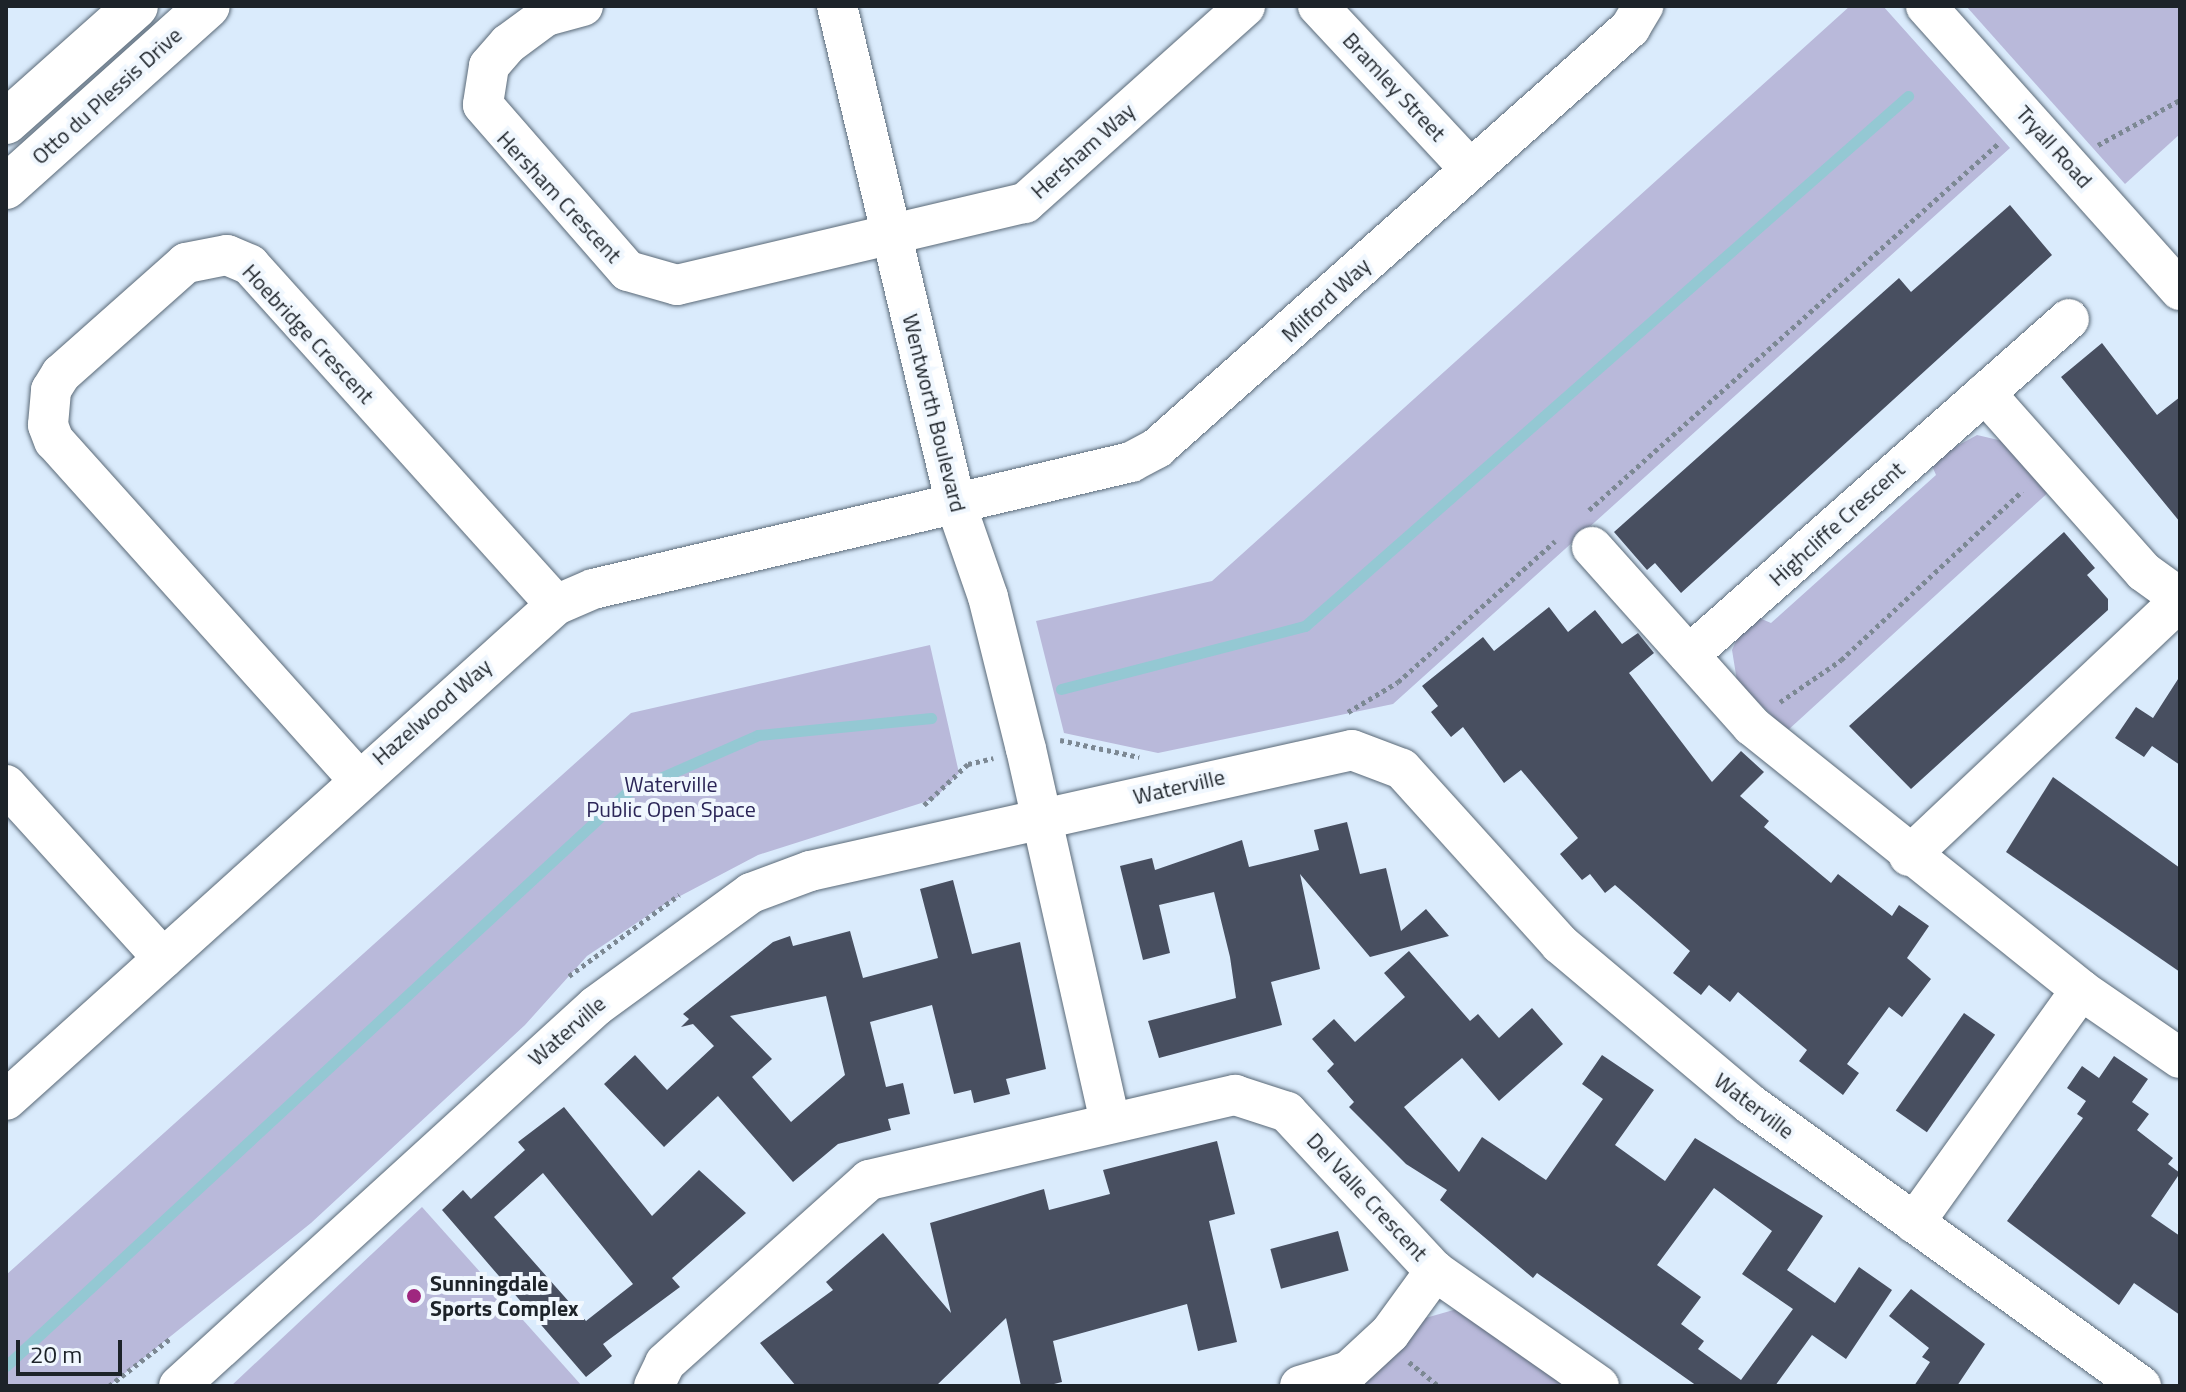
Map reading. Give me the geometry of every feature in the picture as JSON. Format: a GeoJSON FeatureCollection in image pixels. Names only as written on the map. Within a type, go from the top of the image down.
{"type":"FeatureCollection","features":[{"type":"Feature","properties":{"kind":"main road"},"geometry":{"type":"LineString","coordinates":[[6,122],[136,6]]}},
{"type":"Feature","properties":{"kind":"main road","name":"Otto du Plessis Drive"},"geometry":{"type":"LineString","coordinates":[[6,187],[208,6]]}},
{"type":"Feature","properties":{"kind":"street","name":"Hersham Crescent"},"geometry":{"type":"LineString","coordinates":[[583,6],[546,16],[508,44],[489,66],[483,105],[628,271],[677,285],[891,239]]}},
{"type":"Feature","properties":{"kind":"street","name":"Wentworth Boulevard"},"geometry":{"type":"LineString","coordinates":[[837,6],[956,505],[988,597],[1041,818]]}},
{"type":"Feature","properties":{"kind":"street","name":"Hersham Way"},"geometry":{"type":"LineString","coordinates":[[891,239],[1025,203],[1245,6]]}},
{"type":"Feature","properties":{"kind":"street","name":"Bramley Street"},"geometry":{"type":"LineString","coordinates":[[1318,6],[1469,168]]}},
{"type":"Feature","properties":{"kind":"street","name":"Milford Way"},"geometry":{"type":"LineString","coordinates":[[956,505],[1131,462],[1157,448],[1630,28],[1643,6]]}},
{"type":"Feature","properties":{"kind":"street","name":"Tryall Road"},"geometry":{"type":"LineString","coordinates":[[1926,6],[2180,290]]}},
{"type":"Feature","properties":{"kind":"street","name":"Hoebridge Crescent"},"geometry":{"type":"LineString","coordinates":[[356,777],[54,441],[48,425],[51,390],[61,374],[186,263],[227,255],[250,265],[556,605]]}},
{"type":"Feature","properties":{"kind":"street","name":"Highcliffe Crescent"},"geometry":{"type":"LineString","coordinates":[[1689,655],[2069,319]]}},
{"type":"Feature","properties":{"kind":"street"},"geometry":{"type":"LineString","coordinates":[[1909,856],[2180,599],[2144,572],[1985,393]]}},
{"type":"Feature","properties":{"kind":"street","name":"Hazelwood Way"},"geometry":{"type":"LineString","coordinates":[[6,1100],[356,777],[556,605],[593,589],[956,505]]}},
{"type":"Feature","properties":{"kind":"street"},"geometry":{"type":"LineString","coordinates":[[1592,547],[1752,726],[1909,856],[2081,990],[2180,1058]]}},
{"type":"Feature","properties":{"kind":"street","name":"Waterville"},"geometry":{"type":"LineString","coordinates":[[179,1386],[455,1129],[672,945],[780,879],[1352,750],[1384,757],[1560,944],[1643,1017],[1914,1223],[2141,1386]]}},
{"type":"Feature","properties":{"kind":"street"},"geometry":{"type":"LineString","coordinates":[[6,785],[163,958]]}},
{"type":"Feature","properties":{"kind":"street"},"geometry":{"type":"LineString","coordinates":[[1041,818],[1110,1123]]}},
{"type":"Feature","properties":{"kind":"street"},"geometry":{"type":"LineString","coordinates":[[1914,1223],[2081,990]]}},
{"type":"Feature","properties":{"kind":"street","name":"Del Valle Crescent"},"geometry":{"type":"LineString","coordinates":[[654,1386],[665,1363],[869,1180],[1235,1095],[1264,1099],[1296,1121],[1435,1271],[1599,1386]]}},
{"type":"Feature","properties":{"kind":"street"},"geometry":{"type":"LineString","coordinates":[[1308,1385],[1349,1371],[1390,1333],[1435,1271]]}},
{"type":"Feature","properties":{"kind":"path"},"geometry":{"type":"LineString","coordinates":[[2090,149],[2180,100]]}},
{"type":"Feature","properties":{"kind":"path"},"geometry":{"type":"LineString","coordinates":[[1752,726],[1841,660],[2048,464]]}},
{"type":"Feature","properties":{"kind":"green space"},"geometry":{"type":"Polygon","coordinates":[[[1850,6],[1883,6],[2010,148],[1393,704],[1158,753],[1064,733],[1036,621],[1212,581],[1850,6]]]}},
{"type":"Feature","properties":{"kind":"green space"},"geometry":{"type":"Polygon","coordinates":[[[1966,6],[2180,6],[2180,134],[2125,184],[1966,6]]]}},
{"type":"Feature","properties":{"kind":"green space"},"geometry":{"type":"Polygon","coordinates":[[[1977,435],[2007,442],[2052,489],[1787,731],[1737,681],[1732,650],[1740,632],[1757,617],[1771,623],[1936,475],[1930,461],[1977,435]]]}},
{"type":"Feature","properties":{"kind":"green space","name":"Waterville Public Open Space"},"geometry":{"type":"Polygon","coordinates":[[[930,645],[959,773],[934,799],[758,855],[665,904],[587,956],[525,1025],[311,1223],[109,1386],[6,1386],[6,1275],[631,713],[930,645]]]}},
{"type":"Feature","properties":{"kind":"green space","name":"Sunningdale Sports Complex"},"geometry":{"type":"Polygon","coordinates":[[[422,1207],[582,1386],[231,1386],[422,1207]]]}},
{"type":"Feature","properties":{"kind":"green space"},"geometry":{"type":"Polygon","coordinates":[[[1457,1309],[1576,1386],[1360,1386],[1422,1319],[1457,1309]]]}},
{"type":"Feature","properties":{"kind":"building"},"geometry":{"type":"Polygon","coordinates":[[[2010,205],[2052,255],[1681,593],[1655,563],[1647,570],[1614,532],[1899,278],[1911,292],[2010,205]]]}},
{"type":"Feature","properties":{"kind":"building"},"geometry":{"type":"Polygon","coordinates":[[[2102,343],[2157,415],[2180,397],[2180,522],[2061,377],[2102,343]]]}},
{"type":"Feature","properties":{"kind":"building"},"geometry":{"type":"Polygon","coordinates":[[[2064,532],[2095,568],[2087,575],[2108,599],[2108,610],[1911,789],[1849,726],[2064,532]]]}},
{"type":"Feature","properties":{"kind":"building"},"geometry":{"type":"Polygon","coordinates":[[[1549,607],[1568,632],[1595,610],[1622,644],[1638,633],[1654,653],[1629,673],[1712,782],[1741,751],[1764,772],[1740,796],[1769,821],[1764,827],[1831,883],[1838,874],[1892,916],[1899,905],[1929,926],[1907,958],[1931,979],[1902,1017],[1889,1007],[1847,1064],[1859,1073],[1843,1095],[1799,1061],[1807,1050],[1738,992],[1730,1002],[1709,985],[1701,995],[1673,973],[1690,951],[1615,885],[1605,893],[1590,874],[1582,880],[1560,854],[1578,838],[1521,770],[1504,783],[1463,727],[1451,737],[1431,712],[1438,706],[1422,686],[1483,637],[1494,651],[1549,607]]]}},
{"type":"Feature","properties":{"kind":"building"},"geometry":{"type":"Polygon","coordinates":[[[2180,676],[2180,765],[2152,746],[2144,757],[2115,738],[2136,707],[2153,718],[2180,676]]]}},
{"type":"Feature","properties":{"kind":"building"},"geometry":{"type":"Polygon","coordinates":[[[2053,777],[2180,868],[2180,972],[2006,852],[2053,777]]]}},
{"type":"Feature","properties":{"kind":"building"},"geometry":{"type":"Polygon","coordinates":[[[1347,822],[1360,874],[1386,868],[1401,931],[1426,909],[1449,936],[1370,957],[1300,874],[1320,969],[1271,982],[1282,1025],[1159,1058],[1148,1021],[1236,998],[1230,957],[1214,892],[1159,905],[1170,953],[1143,960],[1120,866],[1152,858],[1155,870],[1242,840],[1249,867],[1319,850],[1314,830],[1347,822]]]}},
{"type":"Feature","properties":{"kind":"building"},"geometry":{"type":"Polygon","coordinates":[[[953,880],[972,954],[1020,942],[1046,1069],[1006,1079],[1010,1094],[974,1103],[971,1090],[954,1094],[932,1005],[870,1022],[886,1087],[903,1083],[910,1114],[888,1119],[891,1130],[838,1144],[793,1182],[718,1096],[664,1147],[604,1084],[635,1055],[667,1090],[714,1046],[693,1024],[681,1027],[689,1019],[683,1014],[773,942],[790,936],[793,946],[850,931],[863,978],[938,958],[920,889],[953,880]],[[826,996],[730,1016],[772,1059],[752,1077],[791,1122],[845,1075],[826,996]]]}},
{"type":"Feature","properties":{"kind":"building"},"geometry":{"type":"Polygon","coordinates":[[[1409,951],[1470,1021],[1478,1014],[1499,1038],[1532,1008],[1563,1044],[1499,1101],[1462,1058],[1404,1107],[1459,1172],[1482,1137],[1546,1180],[1603,1099],[1582,1084],[1602,1055],[1654,1090],[1615,1145],[1665,1181],[1695,1138],[1823,1216],[1787,1270],[1835,1303],[1859,1267],[1892,1290],[1846,1359],[1812,1335],[1775,1386],[1697,1386],[1537,1273],[1533,1278],[1440,1200],[1447,1190],[1406,1164],[1349,1107],[1354,1102],[1327,1071],[1334,1064],[1312,1039],[1334,1019],[1355,1042],[1405,997],[1384,973],[1409,951]],[[1714,1188],[1657,1265],[1701,1297],[1681,1324],[1704,1341],[1698,1349],[1741,1380],[1793,1309],[1742,1274],[1772,1231],[1714,1188]]]}},
{"type":"Feature","properties":{"kind":"building"},"geometry":{"type":"Polygon","coordinates":[[[1964,1013],[1995,1035],[1927,1132],[1896,1110],[1964,1013]]]}},
{"type":"Feature","properties":{"kind":"building"},"geometry":{"type":"Polygon","coordinates":[[[2114,1056],[2148,1079],[2132,1102],[2149,1114],[2137,1130],[2173,1158],[2168,1164],[2180,1173],[2151,1216],[2180,1236],[2180,1315],[2134,1283],[2119,1305],[2007,1221],[2083,1118],[2077,1114],[2086,1101],[2067,1088],[2082,1066],[2099,1078],[2114,1056]]]}},
{"type":"Feature","properties":{"kind":"building"},"geometry":{"type":"Polygon","coordinates":[[[564,1107],[652,1216],[699,1170],[746,1213],[672,1278],[680,1287],[603,1344],[612,1356],[586,1377],[442,1210],[463,1190],[471,1199],[525,1150],[518,1142],[564,1107]],[[543,1173],[494,1217],[586,1321],[633,1284],[543,1173]]]}},
{"type":"Feature","properties":{"kind":"building"},"geometry":{"type":"Polygon","coordinates":[[[1217,1141],[1235,1214],[1209,1221],[1237,1342],[1198,1351],[1187,1304],[1053,1341],[1062,1382],[1046,1386],[1021,1386],[1006,1318],[936,1386],[796,1386],[760,1343],[833,1290],[826,1282],[883,1233],[951,1313],[930,1223],[1044,1189],[1049,1210],[1110,1194],[1103,1170],[1217,1141]]]}},
{"type":"Feature","properties":{"kind":"building"},"geometry":{"type":"Polygon","coordinates":[[[1338,1231],[1349,1271],[1281,1289],[1270,1249],[1338,1231]]]}},
{"type":"Feature","properties":{"kind":"building"},"geometry":{"type":"Polygon","coordinates":[[[1911,1289],[1985,1344],[1957,1386],[1914,1386],[1930,1362],[1922,1357],[1929,1348],[1889,1316],[1911,1289]]]}},
{"type":"Feature","properties":{"kind":"waterway"},"geometry":{"type":"LineString","coordinates":[[1061,689],[1305,626],[1908,96]]}},
{"type":"Feature","properties":{"kind":"waterway"},"geometry":{"type":"LineString","coordinates":[[6,1366],[626,793],[758,735],[931,718]]}},
{"type":"Feature","properties":{"kind":"place","name":"Sunningdale Sports Complex"},"geometry":{"type":"Point","coordinates":[414,1296]}}]}
